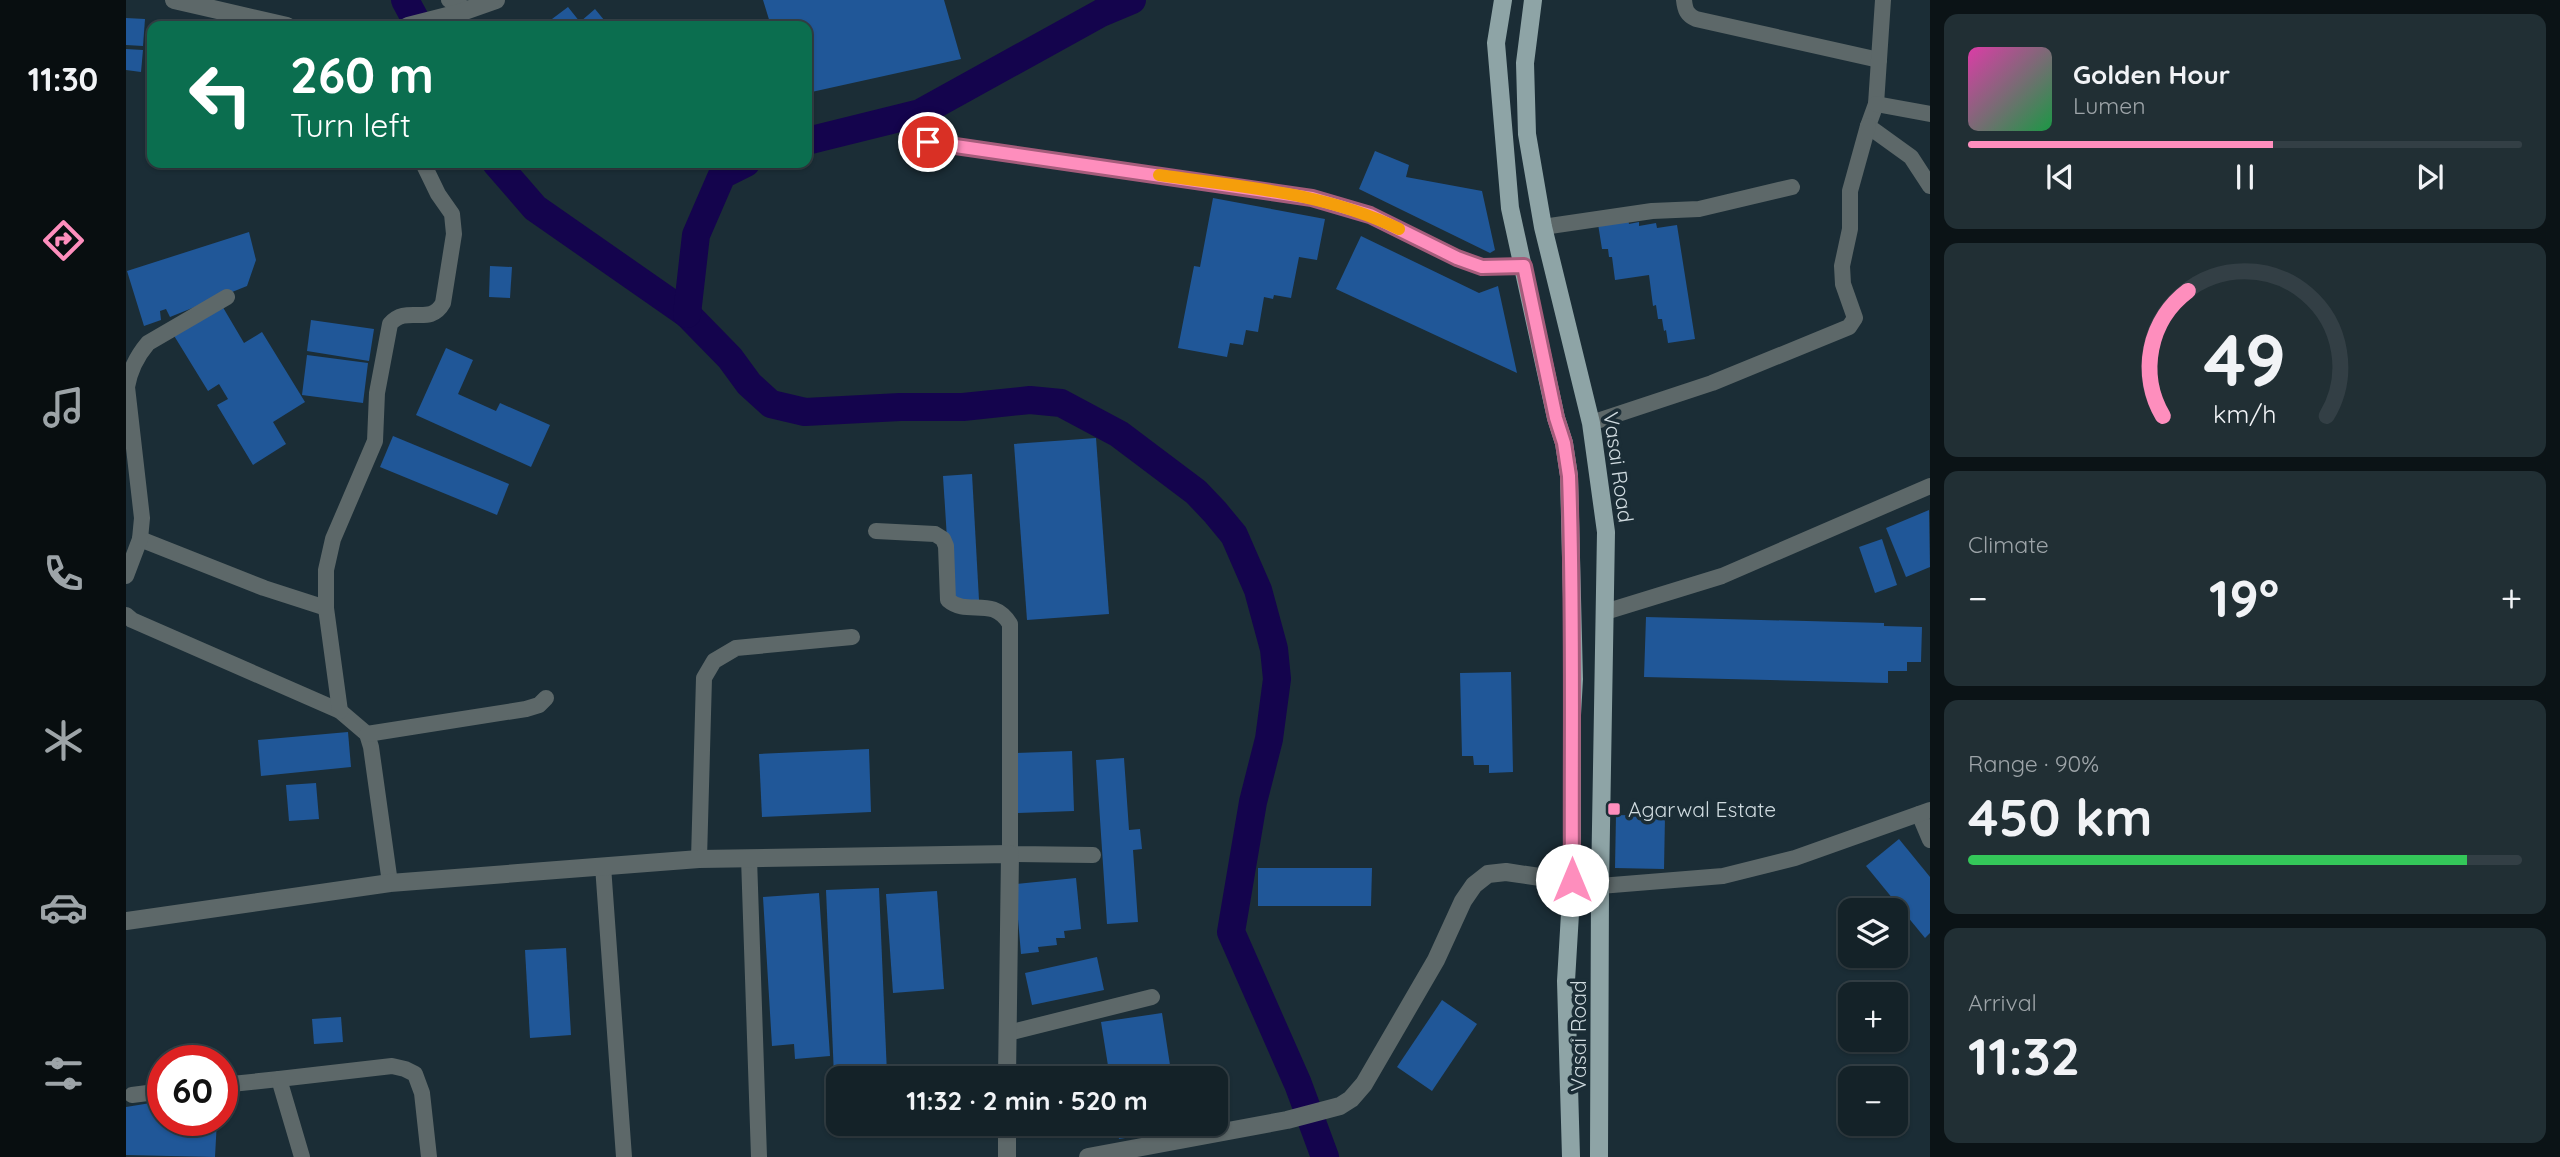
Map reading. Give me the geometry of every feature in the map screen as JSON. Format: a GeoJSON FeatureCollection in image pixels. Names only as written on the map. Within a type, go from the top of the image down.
{"type":"FeatureCollection","features":[{"type":"Feature","properties":{"kind":"main road","name":"Vasai Road"},"geometry":{"type":"LineString","coordinates":[[1503,0],[1496,43],[1510,208],[1556,418],[1564,443],[1569,476],[1574,679],[1572,880],[1566,981],[1571,1157]]}},
{"type":"Feature","properties":{"kind":"main road","name":"Vasai Road"},"geometry":{"type":"LineString","coordinates":[[1532,0],[1525,63],[1526,120],[1543,227],[1591,423],[1606,532],[1599,1157]]}},
{"type":"Feature","properties":{"kind":"street"},"geometry":{"type":"LineString","coordinates":[[174,0],[265,21]]}},
{"type":"Feature","properties":{"kind":"street"},"geometry":{"type":"LineString","coordinates":[[422,21],[459,8],[496,0]]}},
{"type":"Feature","properties":{"kind":"street"},"geometry":{"type":"LineString","coordinates":[[1684,0],[1688,16],[1696,19],[1879,60]]}},
{"type":"Feature","properties":{"kind":"street"},"geometry":{"type":"LineString","coordinates":[[1591,423],[1712,383],[1854,323],[1843,284],[1842,266],[1850,229],[1850,191],[1876,104],[1883,0]]}},
{"type":"Feature","properties":{"kind":"street"},"geometry":{"type":"LineString","coordinates":[[1876,104],[1930,114]]}},
{"type":"Feature","properties":{"kind":"street"},"geometry":{"type":"LineString","coordinates":[[1868,126],[1911,157],[1930,186]]}},
{"type":"Feature","properties":{"kind":"street"},"geometry":{"type":"LineString","coordinates":[[928,142],[1312,198],[1370,215],[1457,258],[1482,267],[1524,266]]}},
{"type":"Feature","properties":{"kind":"street"},"geometry":{"type":"LineString","coordinates":[[340,711],[326,608],[326,570],[333,539],[375,440],[377,394],[390,324],[396,317],[433,315],[439,312],[443,303],[454,234],[452,214],[438,194],[425,168]]}},
{"type":"Feature","properties":{"kind":"street"},"geometry":{"type":"LineString","coordinates":[[1543,227],[1652,211],[1699,209],[1792,187]]}},
{"type":"Feature","properties":{"kind":"street"},"geometry":{"type":"LineString","coordinates":[[126,576],[141,539],[142,518],[127,404],[130,372],[148,342],[227,297]]}},
{"type":"Feature","properties":{"kind":"street"},"geometry":{"type":"LineString","coordinates":[[1605,612],[1721,576],[1930,486]]}},
{"type":"Feature","properties":{"kind":"street"},"geometry":{"type":"LineString","coordinates":[[876,531],[935,534],[943,539],[946,546],[947,600],[954,606],[995,608],[1004,614],[1010,624],[1007,1066]]}},
{"type":"Feature","properties":{"kind":"street"},"geometry":{"type":"LineString","coordinates":[[141,539],[264,588],[326,608]]}},
{"type":"Feature","properties":{"kind":"street"},"geometry":{"type":"LineString","coordinates":[[126,615],[132,620],[340,711],[367,734],[390,883]]}},
{"type":"Feature","properties":{"kind":"street"},"geometry":{"type":"LineString","coordinates":[[699,859],[704,678],[714,662],[736,648],[852,637]]}},
{"type":"Feature","properties":{"kind":"street"},"geometry":{"type":"LineString","coordinates":[[367,734],[526,709],[538,705],[546,698]]}},
{"type":"Feature","properties":{"kind":"street"},"geometry":{"type":"LineString","coordinates":[[1088,1157],[1287,1120],[1340,1106],[1352,1099],[1364,1084],[1436,960],[1463,901],[1474,885],[1488,874],[1506,872],[1600,886],[1723,876],[1795,858],[1924,812],[1930,840]]}},
{"type":"Feature","properties":{"kind":"street"},"geometry":{"type":"LineString","coordinates":[[126,921],[390,883],[699,859],[1093,855]]}},
{"type":"Feature","properties":{"kind":"street"},"geometry":{"type":"LineString","coordinates":[[749,858],[759,1157]]}},
{"type":"Feature","properties":{"kind":"street"},"geometry":{"type":"LineString","coordinates":[[603,866],[625,1157]]}},
{"type":"Feature","properties":{"kind":"street"},"geometry":{"type":"LineString","coordinates":[[1008,1033],[1152,997]]}},
{"type":"Feature","properties":{"kind":"street"},"geometry":{"type":"LineString","coordinates":[[238,1083],[392,1066],[405,1069],[415,1074],[422,1093],[429,1157]]}},
{"type":"Feature","properties":{"kind":"street"},"geometry":{"type":"LineString","coordinates":[[279,1079],[302,1157]]}},
{"type":"Feature","properties":{"kind":"street"},"geometry":{"type":"LineString","coordinates":[[132,1095],[147,1093]]}},
{"type":"Feature","properties":{"kind":"street"},"geometry":{"type":"LineString","coordinates":[[1007,1136],[1007,1157]]}},
{"type":"Feature","properties":{"kind":"building"},"geometry":{"type":"Polygon","coordinates":[[[763,0],[944,0],[961,59],[812,92],[812,21],[769,21],[763,0]]]}},
{"type":"Feature","properties":{"kind":"building"},"geometry":{"type":"Polygon","coordinates":[[[568,7],[579,21],[549,21],[568,7]]]}},
{"type":"Feature","properties":{"kind":"building"},"geometry":{"type":"Polygon","coordinates":[[[595,9],[605,21],[581,21],[595,9]]]}},
{"type":"Feature","properties":{"kind":"building"},"geometry":{"type":"Polygon","coordinates":[[[126,18],[145,19],[143,46],[126,45],[126,18]]]}},
{"type":"Feature","properties":{"kind":"building"},"geometry":{"type":"Polygon","coordinates":[[[126,49],[143,50],[141,72],[126,70],[126,49]]]}},
{"type":"Feature","properties":{"kind":"building"},"geometry":{"type":"Polygon","coordinates":[[[1375,151],[1409,165],[1406,177],[1482,191],[1495,250],[1490,253],[1359,189],[1375,151]]]}},
{"type":"Feature","properties":{"kind":"building"},"geometry":{"type":"Polygon","coordinates":[[[1213,198],[1325,219],[1317,260],[1299,257],[1291,298],[1274,295],[1273,299],[1264,297],[1258,332],[1246,330],[1243,345],[1230,343],[1227,357],[1178,348],[1194,266],[1200,267],[1213,198]]]}},
{"type":"Feature","properties":{"kind":"building"},"geometry":{"type":"Polygon","coordinates":[[[1628,219],[1629,224],[1639,222],[1639,226],[1656,223],[1657,228],[1677,225],[1695,339],[1668,343],[1662,319],[1658,319],[1656,305],[1653,306],[1649,275],[1615,280],[1612,257],[1609,257],[1608,249],[1602,249],[1598,224],[1628,219]]]}},
{"type":"Feature","properties":{"kind":"building"},"geometry":{"type":"Polygon","coordinates":[[[249,232],[256,260],[247,286],[170,317],[166,309],[160,311],[161,320],[144,326],[127,271],[249,232]]]}},
{"type":"Feature","properties":{"kind":"building"},"geometry":{"type":"Polygon","coordinates":[[[1361,236],[1479,293],[1498,286],[1517,373],[1336,289],[1361,236]]]}},
{"type":"Feature","properties":{"kind":"building"},"geometry":{"type":"Polygon","coordinates":[[[490,266],[512,267],[510,298],[489,297],[490,266]]]}},
{"type":"Feature","properties":{"kind":"building"},"geometry":{"type":"Polygon","coordinates":[[[221,304],[244,343],[262,332],[305,402],[273,422],[286,444],[253,465],[217,405],[228,399],[219,384],[208,391],[173,334],[221,304]]]}},
{"type":"Feature","properties":{"kind":"building"},"geometry":{"type":"Polygon","coordinates":[[[311,320],[374,329],[369,361],[307,351],[311,320]]]}},
{"type":"Feature","properties":{"kind":"building"},"geometry":{"type":"Polygon","coordinates":[[[446,348],[473,360],[458,394],[496,411],[500,403],[550,425],[531,467],[416,415],[446,348]]]}},
{"type":"Feature","properties":{"kind":"building"},"geometry":{"type":"Polygon","coordinates":[[[307,355],[368,363],[363,403],[302,395],[307,355]]]}},
{"type":"Feature","properties":{"kind":"building"},"geometry":{"type":"Polygon","coordinates":[[[393,436],[509,484],[497,515],[380,467],[393,436]]]}},
{"type":"Feature","properties":{"kind":"building"},"geometry":{"type":"Polygon","coordinates":[[[1096,438],[1109,614],[1027,620],[1014,444],[1096,438]]]}},
{"type":"Feature","properties":{"kind":"building"},"geometry":{"type":"Polygon","coordinates":[[[972,474],[979,600],[951,601],[943,476],[972,474]]]}},
{"type":"Feature","properties":{"kind":"building"},"geometry":{"type":"Polygon","coordinates":[[[1929,510],[1930,567],[1906,577],[1886,528],[1929,510]]]}},
{"type":"Feature","properties":{"kind":"building"},"geometry":{"type":"Polygon","coordinates":[[[1882,539],[1897,585],[1875,593],[1859,547],[1882,539]]]}},
{"type":"Feature","properties":{"kind":"building"},"geometry":{"type":"Polygon","coordinates":[[[1646,617],[1884,623],[1884,626],[1922,627],[1921,662],[1907,662],[1907,671],[1888,671],[1888,683],[1644,677],[1646,617]]]}},
{"type":"Feature","properties":{"kind":"building"},"geometry":{"type":"Polygon","coordinates":[[[1511,672],[1513,772],[1489,773],[1489,765],[1474,765],[1473,756],[1462,756],[1460,673],[1511,672]]]}},
{"type":"Feature","properties":{"kind":"building"},"geometry":{"type":"Polygon","coordinates":[[[348,732],[351,767],[261,776],[258,740],[348,732]]]}},
{"type":"Feature","properties":{"kind":"building"},"geometry":{"type":"Polygon","coordinates":[[[869,749],[871,812],[762,817],[759,754],[869,749]]]}},
{"type":"Feature","properties":{"kind":"building"},"geometry":{"type":"Polygon","coordinates":[[[1072,751],[1074,811],[1018,813],[1016,753],[1072,751]]]}},
{"type":"Feature","properties":{"kind":"building"},"geometry":{"type":"Polygon","coordinates":[[[1124,758],[1129,830],[1140,829],[1142,849],[1133,850],[1138,922],[1107,924],[1096,760],[1124,758]]]}},
{"type":"Feature","properties":{"kind":"building"},"geometry":{"type":"Polygon","coordinates":[[[316,783],[319,819],[289,821],[286,785],[316,783]]]}},
{"type":"Feature","properties":{"kind":"building"},"geometry":{"type":"Polygon","coordinates":[[[1616,815],[1665,816],[1664,869],[1615,868],[1616,815]]]}},
{"type":"Feature","properties":{"kind":"building"},"geometry":{"type":"Polygon","coordinates":[[[1899,839],[1930,877],[1930,933],[1925,938],[1908,917],[1908,898],[1892,898],[1866,866],[1899,839]]]}},
{"type":"Feature","properties":{"kind":"building"},"geometry":{"type":"Polygon","coordinates":[[[1258,868],[1372,868],[1371,906],[1258,906],[1258,868]]]}},
{"type":"Feature","properties":{"kind":"building"},"geometry":{"type":"Polygon","coordinates":[[[1076,878],[1081,929],[1064,931],[1065,938],[1056,938],[1057,945],[1038,947],[1039,952],[1021,954],[1015,884],[1076,878]]]}},
{"type":"Feature","properties":{"kind":"building"},"geometry":{"type":"Polygon","coordinates":[[[879,888],[887,1066],[834,1066],[826,890],[879,888]]]}},
{"type":"Feature","properties":{"kind":"building"},"geometry":{"type":"Polygon","coordinates":[[[937,891],[944,989],[893,993],[886,894],[937,891]]]}},
{"type":"Feature","properties":{"kind":"building"},"geometry":{"type":"Polygon","coordinates":[[[819,893],[830,1056],[795,1059],[794,1044],[772,1046],[763,897],[819,893]]]}},
{"type":"Feature","properties":{"kind":"building"},"geometry":{"type":"Polygon","coordinates":[[[566,948],[571,1035],[530,1038],[525,950],[566,948]]]}},
{"type":"Feature","properties":{"kind":"building"},"geometry":{"type":"Polygon","coordinates":[[[1097,957],[1104,990],[1032,1005],[1025,973],[1097,957]]]}},
{"type":"Feature","properties":{"kind":"building"},"geometry":{"type":"Polygon","coordinates":[[[1442,1000],[1477,1024],[1432,1091],[1397,1067],[1442,1000]]]}},
{"type":"Feature","properties":{"kind":"building"},"geometry":{"type":"Polygon","coordinates":[[[1162,1013],[1170,1066],[1108,1066],[1101,1022],[1162,1013]]]}},
{"type":"Feature","properties":{"kind":"building"},"geometry":{"type":"Polygon","coordinates":[[[341,1017],[343,1042],[314,1044],[312,1019],[341,1017]]]}},
{"type":"Feature","properties":{"kind":"building"},"geometry":{"type":"Polygon","coordinates":[[[147,1104],[147,1136],[216,1136],[215,1157],[126,1155],[126,1107],[147,1104]]]}},
{"type":"Feature","properties":{"kind":"waterway"},"geometry":{"type":"LineString","coordinates":[[405,0],[416,21]]}},
{"type":"Feature","properties":{"kind":"waterway"},"geometry":{"type":"LineString","coordinates":[[812,140],[920,113],[1101,13],[1132,0]]}},
{"type":"Feature","properties":{"kind":"waterway"},"geometry":{"type":"LineString","coordinates":[[500,168],[535,208],[687,314],[730,358],[749,384],[771,404],[805,412],[963,407],[1030,400],[1061,403],[1119,434],[1196,492],[1215,512],[1234,535],[1258,590],[1274,649],[1277,679],[1269,739],[1253,802],[1231,932],[1298,1084],[1325,1157]]}},
{"type":"Feature","properties":{"kind":"waterway"},"geometry":{"type":"LineString","coordinates":[[687,314],[696,235],[722,175],[736,168]]}},
{"type":"Feature","properties":{"kind":"slow traffic"},"geometry":{"type":"LineString","coordinates":[[1159,175],[1312,198],[1370,215],[1399,229]]}},
{"type":"Feature","properties":{"kind":"place","name":"Agarwal Estate"},"geometry":{"type":"Point","coordinates":[1614,809]}},
{"type":"Feature","properties":{"kind":"route"},"geometry":{"type":"LineString","coordinates":[[928,142],[1312,198],[1370,215],[1457,258],[1482,267],[1524,266],[1569,476],[1572,547],[1570,613],[1574,679],[1572,880]]}}]}
